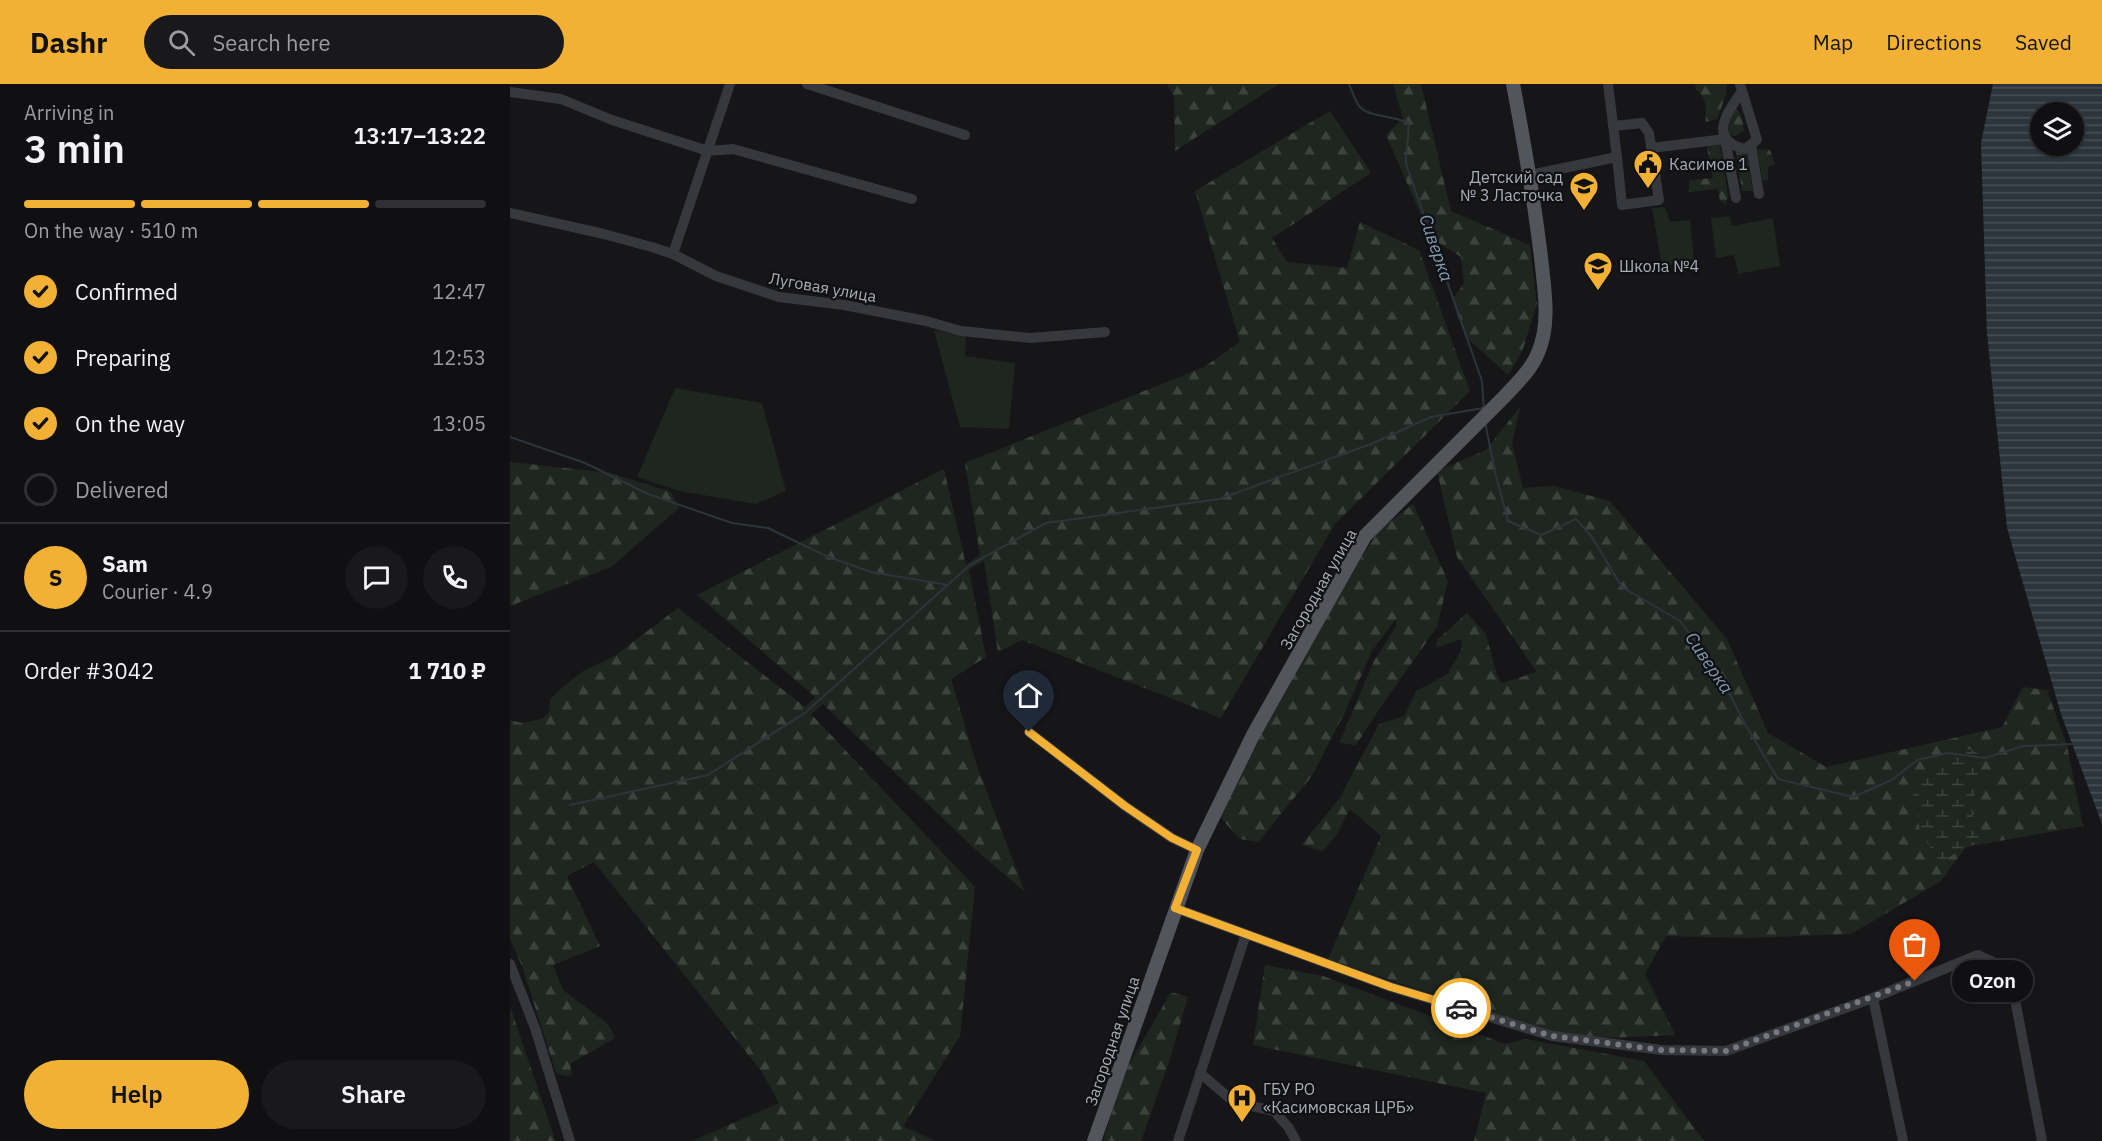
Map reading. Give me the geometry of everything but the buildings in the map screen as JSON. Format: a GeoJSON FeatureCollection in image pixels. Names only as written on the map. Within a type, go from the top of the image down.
{"type":"FeatureCollection","features":[{"type":"Feature","properties":{"kind":"main road"},"geometry":{"type":"LineString","coordinates":[[1513,84],[1530,175]]}},
{"type":"Feature","properties":{"kind":"main road","name":"Загородная улица"},"geometry":{"type":"LineString","coordinates":[[1094,1141],[1197,850],[1253,735],[1365,536],[1525,375],[1539,352],[1545,329],[1546,301],[1530,175]]}},
{"type":"Feature","properties":{"kind":"street"},"geometry":{"type":"LineString","coordinates":[[673,254],[730,84]]}},
{"type":"Feature","properties":{"kind":"street"},"geometry":{"type":"LineString","coordinates":[[807,84],[965,135]]}},
{"type":"Feature","properties":{"kind":"street"},"geometry":{"type":"LineString","coordinates":[[1608,84],[1622,205],[1659,200],[1649,134],[1642,123],[1613,126]]}},
{"type":"Feature","properties":{"kind":"street"},"geometry":{"type":"LineString","coordinates":[[1651,148],[1725,139],[1734,146],[1745,149],[1751,145],[1758,140],[1741,87]]}},
{"type":"Feature","properties":{"kind":"street"},"geometry":{"type":"LineString","coordinates":[[1737,198],[1723,125],[1741,87]]}},
{"type":"Feature","properties":{"kind":"street"},"geometry":{"type":"LineString","coordinates":[[510,92],[561,99],[612,120],[708,151],[733,149],[912,199]]}},
{"type":"Feature","properties":{"kind":"street"},"geometry":{"type":"LineString","coordinates":[[1751,145],[1759,194]]}},
{"type":"Feature","properties":{"kind":"street"},"geometry":{"type":"LineString","coordinates":[[1530,175],[1617,157]]}},
{"type":"Feature","properties":{"kind":"street","name":"Луговая улица"},"geometry":{"type":"LineString","coordinates":[[510,213],[604,234],[673,254],[716,276],[779,297],[844,305],[926,321],[961,332],[1031,338],[1106,332]]}},
{"type":"Feature","properties":{"kind":"street"},"geometry":{"type":"LineString","coordinates":[[1029,732],[1125,806],[1172,838],[1197,850]]}},
{"type":"Feature","properties":{"kind":"street"},"geometry":{"type":"LineString","coordinates":[[1175,908],[1391,987],[1552,1036],[1662,1050],[1726,1051],[1873,998],[1978,955],[2004,967],[2013,989],[2042,1141]]}},
{"type":"Feature","properties":{"kind":"street"},"geometry":{"type":"LineString","coordinates":[[1178,1141],[1246,934]]}},
{"type":"Feature","properties":{"kind":"street"},"geometry":{"type":"LineString","coordinates":[[510,964],[535,1028],[570,1141]]}},
{"type":"Feature","properties":{"kind":"street"},"geometry":{"type":"LineString","coordinates":[[1873,998],[1903,1141]]}},
{"type":"Feature","properties":{"kind":"street"},"geometry":{"type":"LineString","coordinates":[[1200,1072],[1234,1102],[1274,1111],[1289,1128],[1296,1141]]}},
{"type":"Feature","properties":{"kind":"green space"},"geometry":{"type":"Polygon","coordinates":[[[1167,84],[1279,84],[1175,151],[1174,96],[1167,84]]]}},
{"type":"Feature","properties":{"kind":"green space"},"geometry":{"type":"Polygon","coordinates":[[[1393,84],[1421,84],[1451,211],[1530,245],[1537,304],[1522,352],[1508,375],[1465,336],[1452,300],[1464,283],[1461,257],[1431,238],[1386,135],[1403,118],[1393,84]]]}},
{"type":"Feature","properties":{"kind":"green space"},"geometry":{"type":"Polygon","coordinates":[[[1695,84],[1727,84],[1726,95],[1717,119],[1706,122],[1704,100],[1696,90],[1695,84]]]}},
{"type":"Feature","properties":{"kind":"green space"},"geometry":{"type":"Polygon","coordinates":[[[1734,107],[1741,115],[1744,131],[1735,136],[1728,134],[1734,107]]]}},
{"type":"Feature","properties":{"kind":"green space"},"geometry":{"type":"Polygon","coordinates":[[[1330,111],[1371,173],[1272,238],[1287,262],[1347,268],[1360,222],[1419,250],[1470,391],[1335,524],[1221,718],[1022,640],[998,652],[984,561],[969,570],[986,657],[951,679],[977,766],[1025,892],[978,852],[823,704],[811,714],[975,887],[960,1036],[903,1126],[935,1141],[692,1141],[779,1103],[762,1072],[594,862],[567,876],[600,946],[553,965],[563,990],[608,1024],[615,1038],[570,1064],[572,1075],[565,1076],[556,1073],[522,966],[510,939],[510,720],[522,723],[542,719],[549,712],[550,699],[564,686],[583,671],[613,657],[678,608],[805,707],[815,697],[697,595],[944,469],[966,565],[980,555],[965,463],[1204,367],[1240,342],[1195,191],[1330,111]]]}},
{"type":"Feature","properties":{"kind":"green space"},"geometry":{"type":"Polygon","coordinates":[[[1720,145],[1728,196],[1726,204],[1720,201],[1718,189],[1689,192],[1689,180],[1713,178],[1707,147],[1720,145]]]}},
{"type":"Feature","properties":{"kind":"green space"},"geometry":{"type":"Polygon","coordinates":[[[1757,149],[1770,150],[1775,164],[1768,167],[1768,180],[1763,181],[1757,149]]]}},
{"type":"Feature","properties":{"kind":"green space"},"geometry":{"type":"Polygon","coordinates":[[[1736,152],[1747,155],[1753,191],[1742,191],[1736,152]]]}},
{"type":"Feature","properties":{"kind":"green space"},"geometry":{"type":"Polygon","coordinates":[[[1665,207],[1670,222],[1690,220],[1694,261],[1662,266],[1652,208],[1665,207]]]}},
{"type":"Feature","properties":{"kind":"green space"},"geometry":{"type":"Polygon","coordinates":[[[1730,216],[1732,226],[1773,218],[1780,266],[1738,274],[1734,255],[1716,258],[1711,218],[1730,216]]]}},
{"type":"Feature","properties":{"kind":"green space"},"geometry":{"type":"Polygon","coordinates":[[[934,330],[966,336],[965,356],[1015,363],[1009,429],[960,427],[934,330]]]}},
{"type":"Feature","properties":{"kind":"green space"},"geometry":{"type":"Polygon","coordinates":[[[675,388],[762,403],[786,491],[756,504],[679,491],[637,477],[675,388]]]}},
{"type":"Feature","properties":{"kind":"green space"},"geometry":{"type":"Polygon","coordinates":[[[1520,407],[1512,444],[1523,488],[1554,486],[1610,501],[1727,639],[1768,733],[1826,767],[2002,727],[2023,687],[2047,690],[2067,746],[2083,826],[1966,847],[1941,881],[1851,934],[1746,938],[1666,936],[1645,974],[1675,1035],[1605,1038],[1545,1032],[1328,959],[1381,836],[1350,809],[1336,836],[1322,852],[1302,844],[1339,799],[1379,724],[1404,716],[1416,691],[1448,674],[1462,648],[1461,639],[1436,648],[1437,640],[1467,613],[1486,634],[1497,676],[1502,683],[1537,672],[1457,557],[1437,471],[1486,450],[1520,407]]]}},
{"type":"Feature","properties":{"kind":"green space"},"geometry":{"type":"Polygon","coordinates":[[[510,462],[611,473],[671,492],[679,508],[611,567],[510,606],[510,462]]]}},
{"type":"Feature","properties":{"kind":"green space"},"geometry":{"type":"Polygon","coordinates":[[[1413,504],[1448,581],[1437,627],[1356,745],[1339,743],[1374,661],[1396,626],[1396,619],[1372,651],[1346,710],[1312,776],[1258,842],[1240,839],[1220,817],[1260,732],[1329,607],[1380,529],[1413,504]]]}},
{"type":"Feature","properties":{"kind":"green space"},"geometry":{"type":"Polygon","coordinates":[[[1970,749],[1985,758],[1978,773],[1972,814],[1982,837],[1940,863],[1920,831],[1913,793],[1937,765],[1970,749]]]}},
{"type":"Feature","properties":{"kind":"green space"},"geometry":{"type":"Polygon","coordinates":[[[1265,965],[1323,976],[1505,1044],[1526,1039],[1644,1061],[1704,1141],[1474,1141],[1486,1093],[1253,1045],[1265,965]]]}},
{"type":"Feature","properties":{"kind":"green space"},"geometry":{"type":"Polygon","coordinates":[[[1171,992],[1188,997],[1170,1059],[1141,1141],[1103,1141],[1124,1073],[1171,992]]]}},
{"type":"Feature","properties":{"kind":"green space"},"geometry":{"type":"Polygon","coordinates":[[[510,1006],[551,1128],[555,1141],[510,1141],[510,1006]]]}},
{"type":"Feature","properties":{"kind":"shaded area"},"geometry":{"type":"Polygon","coordinates":[[[1993,84],[2102,84],[2102,824],[2061,714],[2007,528],[1987,333],[1981,143],[1993,84]]]}},
{"type":"Feature","properties":{"kind":"waterway","name":"Сиверка"},"geometry":{"type":"LineString","coordinates":[[1349,84],[1363,110],[1408,123],[1406,164],[1482,381],[1484,410]]}},
{"type":"Feature","properties":{"kind":"waterway"},"geometry":{"type":"LineString","coordinates":[[570,805],[708,775],[806,712],[970,565],[1046,523],[1219,499],[1371,444],[1431,417],[1483,408]]}},
{"type":"Feature","properties":{"kind":"waterway","name":"Сиверка"},"geometry":{"type":"LineString","coordinates":[[1485,422],[1508,521],[1541,535],[1576,519],[1592,537],[1622,587],[1680,621],[1719,673],[1745,724],[1778,779],[1853,797],[1892,780],[1917,760],[1948,753],[1985,758],[2023,746],[2075,744]]}},
{"type":"Feature","properties":{"kind":"waterway"},"geometry":{"type":"LineString","coordinates":[[510,437],[585,463],[648,494],[732,523],[768,528],[826,556],[871,572],[948,585]]}},
{"type":"Feature","properties":{"kind":"way so far"},"geometry":{"type":"LineString","coordinates":[[1461,1008],[1552,1036],[1662,1050],[1726,1051],[1915,981]]}},
{"type":"Feature","properties":{"kind":"place","name":"Касимов 1"},"geometry":{"type":"Point","coordinates":[1648,190]}},
{"type":"Feature","properties":{"kind":"place","name":"Детский сад № 3 Ласточка"},"geometry":{"type":"Point","coordinates":[1584,212]}},
{"type":"Feature","properties":{"kind":"place","name":"Школа №4"},"geometry":{"type":"Point","coordinates":[1598,292]}},
{"type":"Feature","properties":{"kind":"place","name":"Ozon"},"geometry":{"type":"Point","coordinates":[1915,981]}},
{"type":"Feature","properties":{"kind":"place","name":"ГБУ РО «Касимовская ЦРБ»"},"geometry":{"type":"Point","coordinates":[1242,1124]}},
{"type":"Feature","properties":{"kind":"route"},"geometry":{"type":"LineString","coordinates":[[1029,732],[1125,806],[1172,838],[1197,850],[1175,908],[1391,987],[1461,1008]]}}]}
